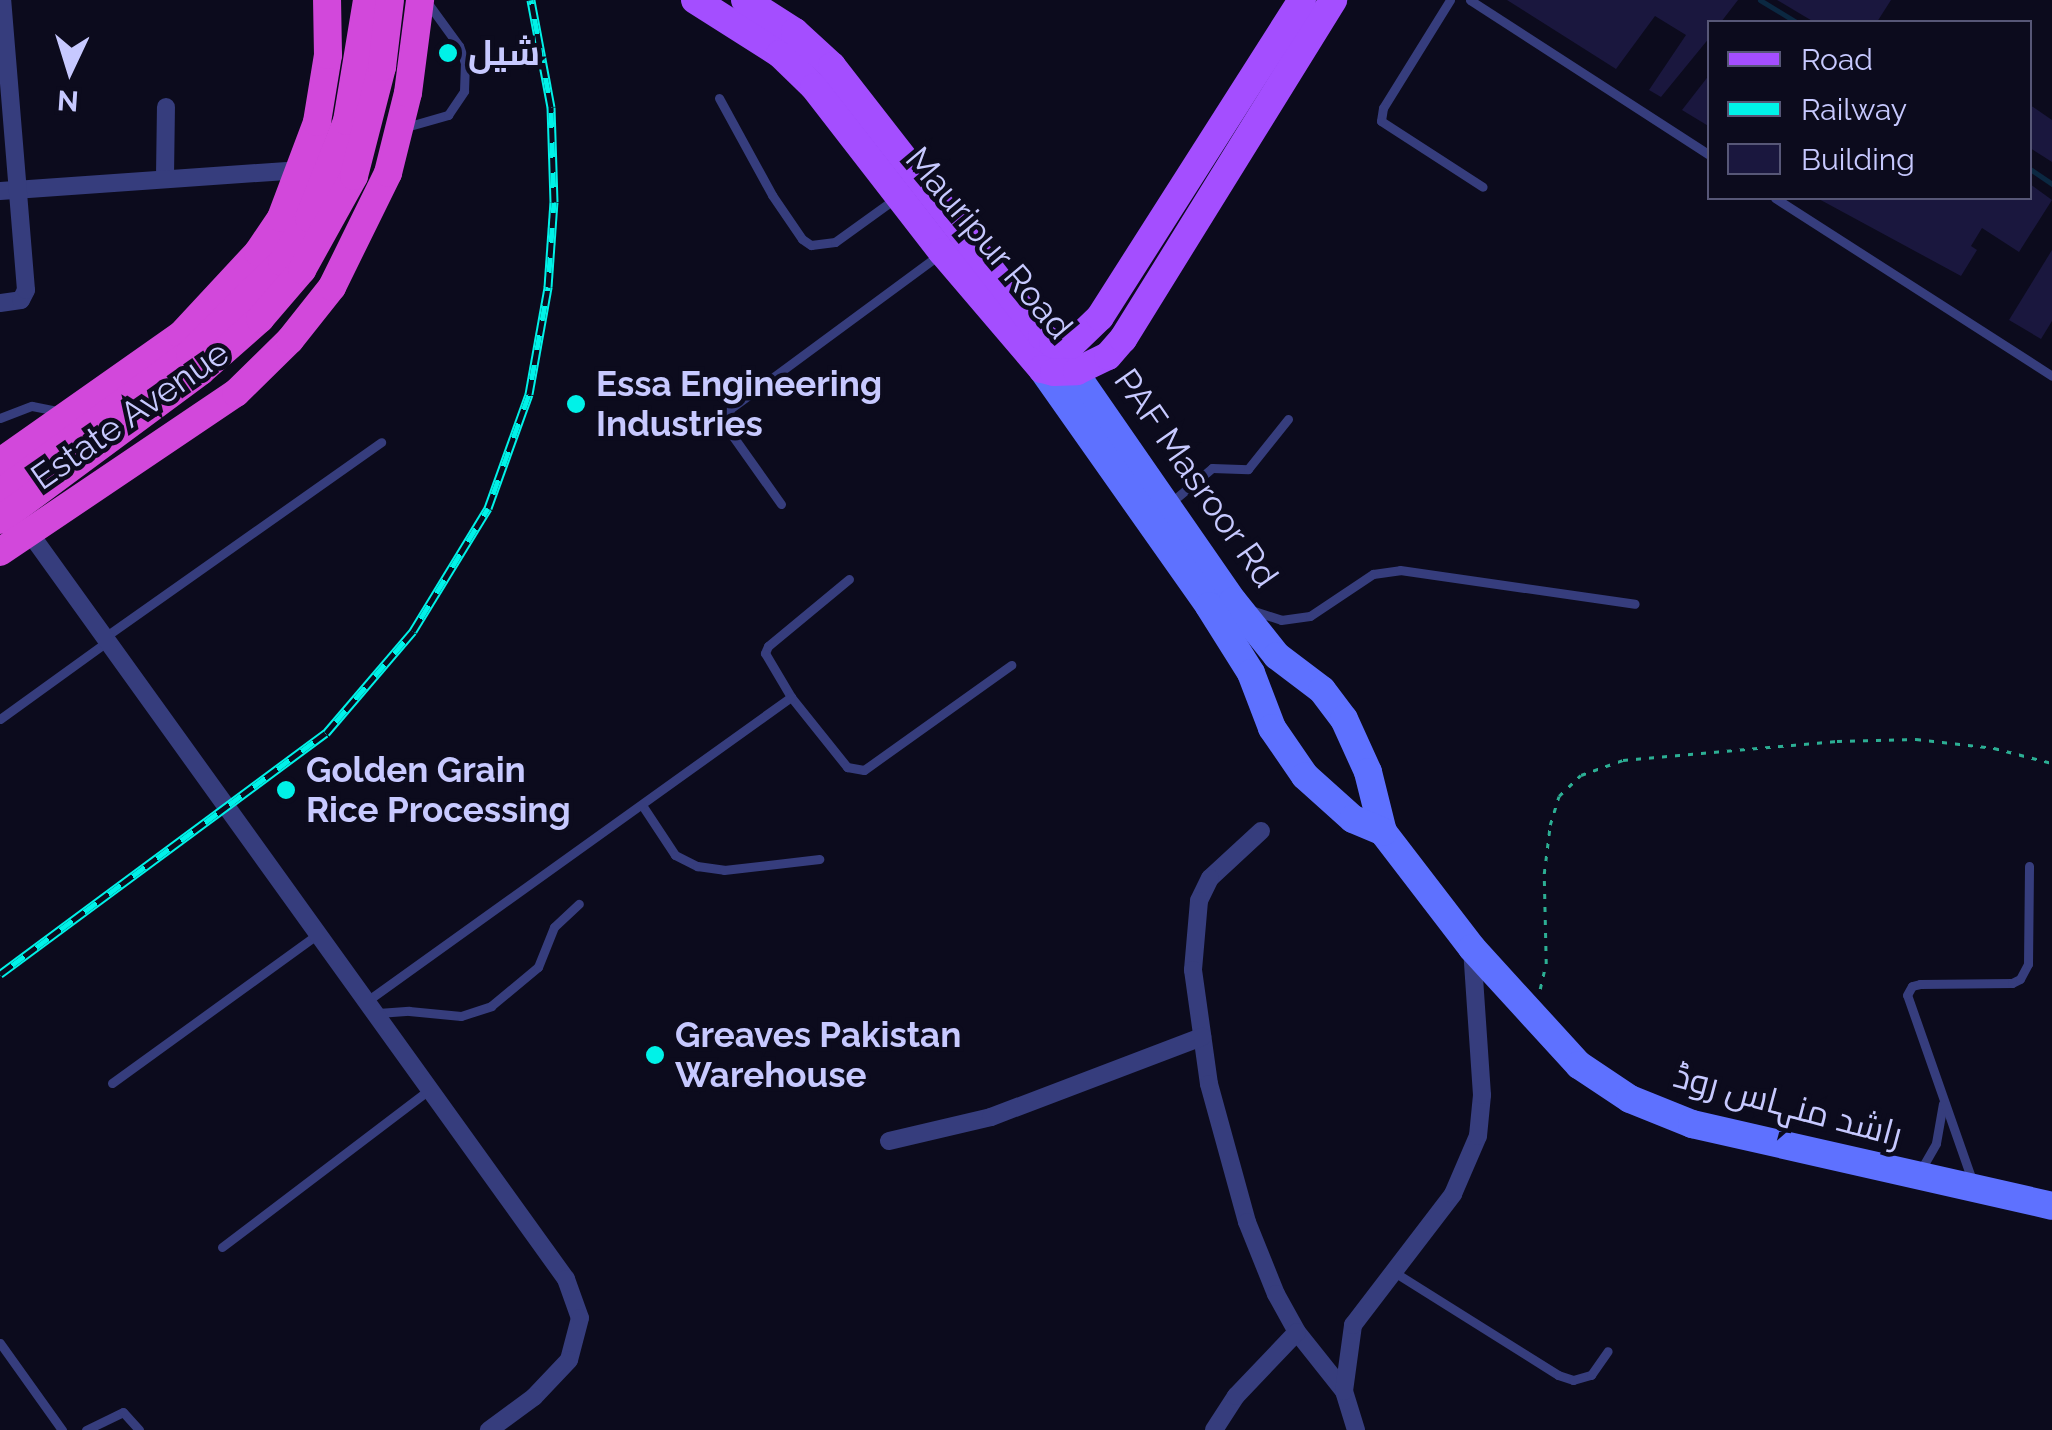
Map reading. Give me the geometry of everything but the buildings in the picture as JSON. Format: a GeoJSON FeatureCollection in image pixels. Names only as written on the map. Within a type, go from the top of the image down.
{"type":"FeatureCollection","features":[{"type":"Feature","properties":{"kind":"highway","name":"Estate Avenue"},"geometry":{"type":"LineString","coordinates":[[0,462],[87,431],[218,298],[281,218],[302,170],[316,122],[328,55],[328,0]]}},
{"type":"Feature","properties":{"kind":"highway"},"geometry":{"type":"LineString","coordinates":[[0,493],[190,353],[282,262],[309,218],[348,121],[367,0]]}},
{"type":"Feature","properties":{"kind":"highway"},"geometry":{"type":"LineString","coordinates":[[0,520],[87,431],[202,372],[260,319],[311,256],[354,176],[370,126],[390,0]]}},
{"type":"Feature","properties":{"kind":"highway","name":"Estate Avenue"},"geometry":{"type":"LineString","coordinates":[[0,552],[236,392],[290,340],[332,287],[388,173],[423,0]]}},
{"type":"Feature","properties":{"kind":"main road","name":"Mauripur Road"},"geometry":{"type":"LineString","coordinates":[[695,0],[780,54],[824,100],[942,252],[1048,357],[1077,371],[1108,356],[1123,339],[1333,0]]}},
{"type":"Feature","properties":{"kind":"main road","name":"Mauripur Road"},"geometry":{"type":"LineString","coordinates":[[744,0],[795,32],[832,66],[1042,336],[1048,357]]}},
{"type":"Feature","properties":{"kind":"main road","name":"Mauripur Road"},"geometry":{"type":"LineString","coordinates":[[1048,357],[1070,345],[1100,316],[1302,0]]}},
{"type":"Feature","properties":{"kind":"main road","name":"PAF Masroor Rd"},"geometry":{"type":"LineString","coordinates":[[1048,357],[1158,513],[1276,656]]}},
{"type":"Feature","properties":{"kind":"main road","name":"PAF Masroor Rd"},"geometry":{"type":"LineString","coordinates":[[1077,371],[1251,673]]}},
{"type":"Feature","properties":{"kind":"main road","name":"راشد منہاس روڈ"},"geometry":{"type":"LineString","coordinates":[[1276,656],[1322,690],[1344,719],[1368,772],[1383,832],[1472,948],[1579,1065],[1630,1099],[1692,1124],[2052,1206]]}},
{"type":"Feature","properties":{"kind":"main road","name":"راشد منہاس روڈ"},"geometry":{"type":"LineString","coordinates":[[1251,673],[1272,728],[1305,776],[1354,819],[1383,832]]}},
{"type":"Feature","properties":{"kind":"street"},"geometry":{"type":"LineString","coordinates":[[0,302],[26,296],[8,190],[2,0]]}},
{"type":"Feature","properties":{"kind":"street"},"geometry":{"type":"LineString","coordinates":[[166,107],[166,176]]}},
{"type":"Feature","properties":{"kind":"street"},"geometry":{"type":"LineString","coordinates":[[8,190],[166,176],[302,170]]}},
{"type":"Feature","properties":{"kind":"street"},"geometry":{"type":"LineString","coordinates":[[30,532],[566,1278],[580,1318],[569,1360],[534,1397],[489,1430]]}},
{"type":"Feature","properties":{"kind":"street"},"geometry":{"type":"LineString","coordinates":[[1261,832],[1210,878],[1198,901],[1193,954],[1209,1084],[1247,1222],[1297,1332],[1344,1391],[1356,1430]]}},
{"type":"Feature","properties":{"kind":"street"},"geometry":{"type":"LineString","coordinates":[[1344,1391],[1354,1325],[1453,1194],[1478,1136],[1482,1095],[1472,948]]}},
{"type":"Feature","properties":{"kind":"street"},"geometry":{"type":"LineString","coordinates":[[889,1141],[991,1117],[1202,1037]]}},
{"type":"Feature","properties":{"kind":"street"},"geometry":{"type":"LineString","coordinates":[[1214,1430],[1236,1396],[1297,1332]]}},
{"type":"Feature","properties":{"kind":"lane"},"geometry":{"type":"LineString","coordinates":[[400,128],[448,116],[464,91],[466,64],[459,46],[423,0]]}},
{"type":"Feature","properties":{"kind":"lane"},"geometry":{"type":"LineString","coordinates":[[1450,0],[1383,108],[1381,120],[1483,187]]}},
{"type":"Feature","properties":{"kind":"lane"},"geometry":{"type":"LineString","coordinates":[[1470,0],[1707,153]]}},
{"type":"Feature","properties":{"kind":"lane"},"geometry":{"type":"LineString","coordinates":[[719,98],[772,195],[802,240],[811,245],[835,242],[898,196]]}},
{"type":"Feature","properties":{"kind":"lane"},"geometry":{"type":"LineString","coordinates":[[1778,200],[2052,376]]}},
{"type":"Feature","properties":{"kind":"lane"},"geometry":{"type":"LineString","coordinates":[[780,504],[727,428],[730,410],[942,252]]}},
{"type":"Feature","properties":{"kind":"lane"},"geometry":{"type":"LineString","coordinates":[[0,418],[32,406],[87,431]]}},
{"type":"Feature","properties":{"kind":"lane"},"geometry":{"type":"LineString","coordinates":[[1158,513],[1212,468],[1248,470],[1288,419]]}},
{"type":"Feature","properties":{"kind":"lane"},"geometry":{"type":"LineString","coordinates":[[0,719],[380,442]]}},
{"type":"Feature","properties":{"kind":"lane"},"geometry":{"type":"LineString","coordinates":[[1234,602],[1263,616],[1293,620],[1310,616],[1372,574],[1400,570],[1635,604]]}},
{"type":"Feature","properties":{"kind":"lane"},"geometry":{"type":"LineString","coordinates":[[849,579],[768,646],[766,659],[839,760],[864,770],[1011,665]]}},
{"type":"Feature","properties":{"kind":"lane"},"geometry":{"type":"LineString","coordinates":[[371,1007],[790,697]]}},
{"type":"Feature","properties":{"kind":"lane"},"geometry":{"type":"LineString","coordinates":[[642,806],[676,854],[697,866],[724,870],[819,859]]}},
{"type":"Feature","properties":{"kind":"lane"},"geometry":{"type":"LineString","coordinates":[[1975,1190],[1908,1004],[1909,990],[1920,984],[2012,982],[2020,978],[2028,964],[2029,866]]}},
{"type":"Feature","properties":{"kind":"lane"},"geometry":{"type":"LineString","coordinates":[[371,1007],[461,1016],[491,1006],[538,967],[554,928],[579,904]]}},
{"type":"Feature","properties":{"kind":"lane"},"geometry":{"type":"LineString","coordinates":[[112,1083],[318,934]]}},
{"type":"Feature","properties":{"kind":"lane"},"geometry":{"type":"LineString","coordinates":[[222,1247],[430,1088]]}},
{"type":"Feature","properties":{"kind":"lane"},"geometry":{"type":"LineString","coordinates":[[1916,1178],[1936,1143],[1944,1101]]}},
{"type":"Feature","properties":{"kind":"lane"},"geometry":{"type":"LineString","coordinates":[[1394,1272],[1558,1375],[1573,1380],[1591,1375],[1608,1351]]}},
{"type":"Feature","properties":{"kind":"lane"},"geometry":{"type":"LineString","coordinates":[[0,1343],[62,1430]]}},
{"type":"Feature","properties":{"kind":"lane"},"geometry":{"type":"LineString","coordinates":[[86,1430],[123,1412],[139,1430]]}},
{"type":"Feature","properties":{"kind":"path"},"geometry":{"type":"LineString","coordinates":[[1526,1009],[1540,990],[1546,964],[1544,874],[1550,825],[1559,796],[1581,774],[1623,760],[1837,740],[1935,741],[1994,748],[2052,763]]}},
{"type":"Feature","properties":{"kind":"waterway"},"geometry":{"type":"LineString","coordinates":[[1760,0],[1793,20]]}},
{"type":"Feature","properties":{"kind":"waterway"},"geometry":{"type":"LineString","coordinates":[[2032,170],[2052,184]]}},
{"type":"Feature","properties":{"kind":"railway"},"geometry":{"type":"LineString","coordinates":[[0,974],[326,733],[413,631],[488,508],[529,394],[548,287],[554,202],[551,107],[531,0]]}},
{"type":"Feature","properties":{"kind":"place","name":"شیل"},"geometry":{"type":"Point","coordinates":[448,53]}},
{"type":"Feature","properties":{"kind":"place","name":"Essa Engineering Industries"},"geometry":{"type":"Point","coordinates":[576,404]}},
{"type":"Feature","properties":{"kind":"place","name":"Golden Grain Rice Processing"},"geometry":{"type":"Point","coordinates":[286,790]}},
{"type":"Feature","properties":{"kind":"place","name":"Greaves Pakistan Warehouse"},"geometry":{"type":"Point","coordinates":[655,1055]}}]}
